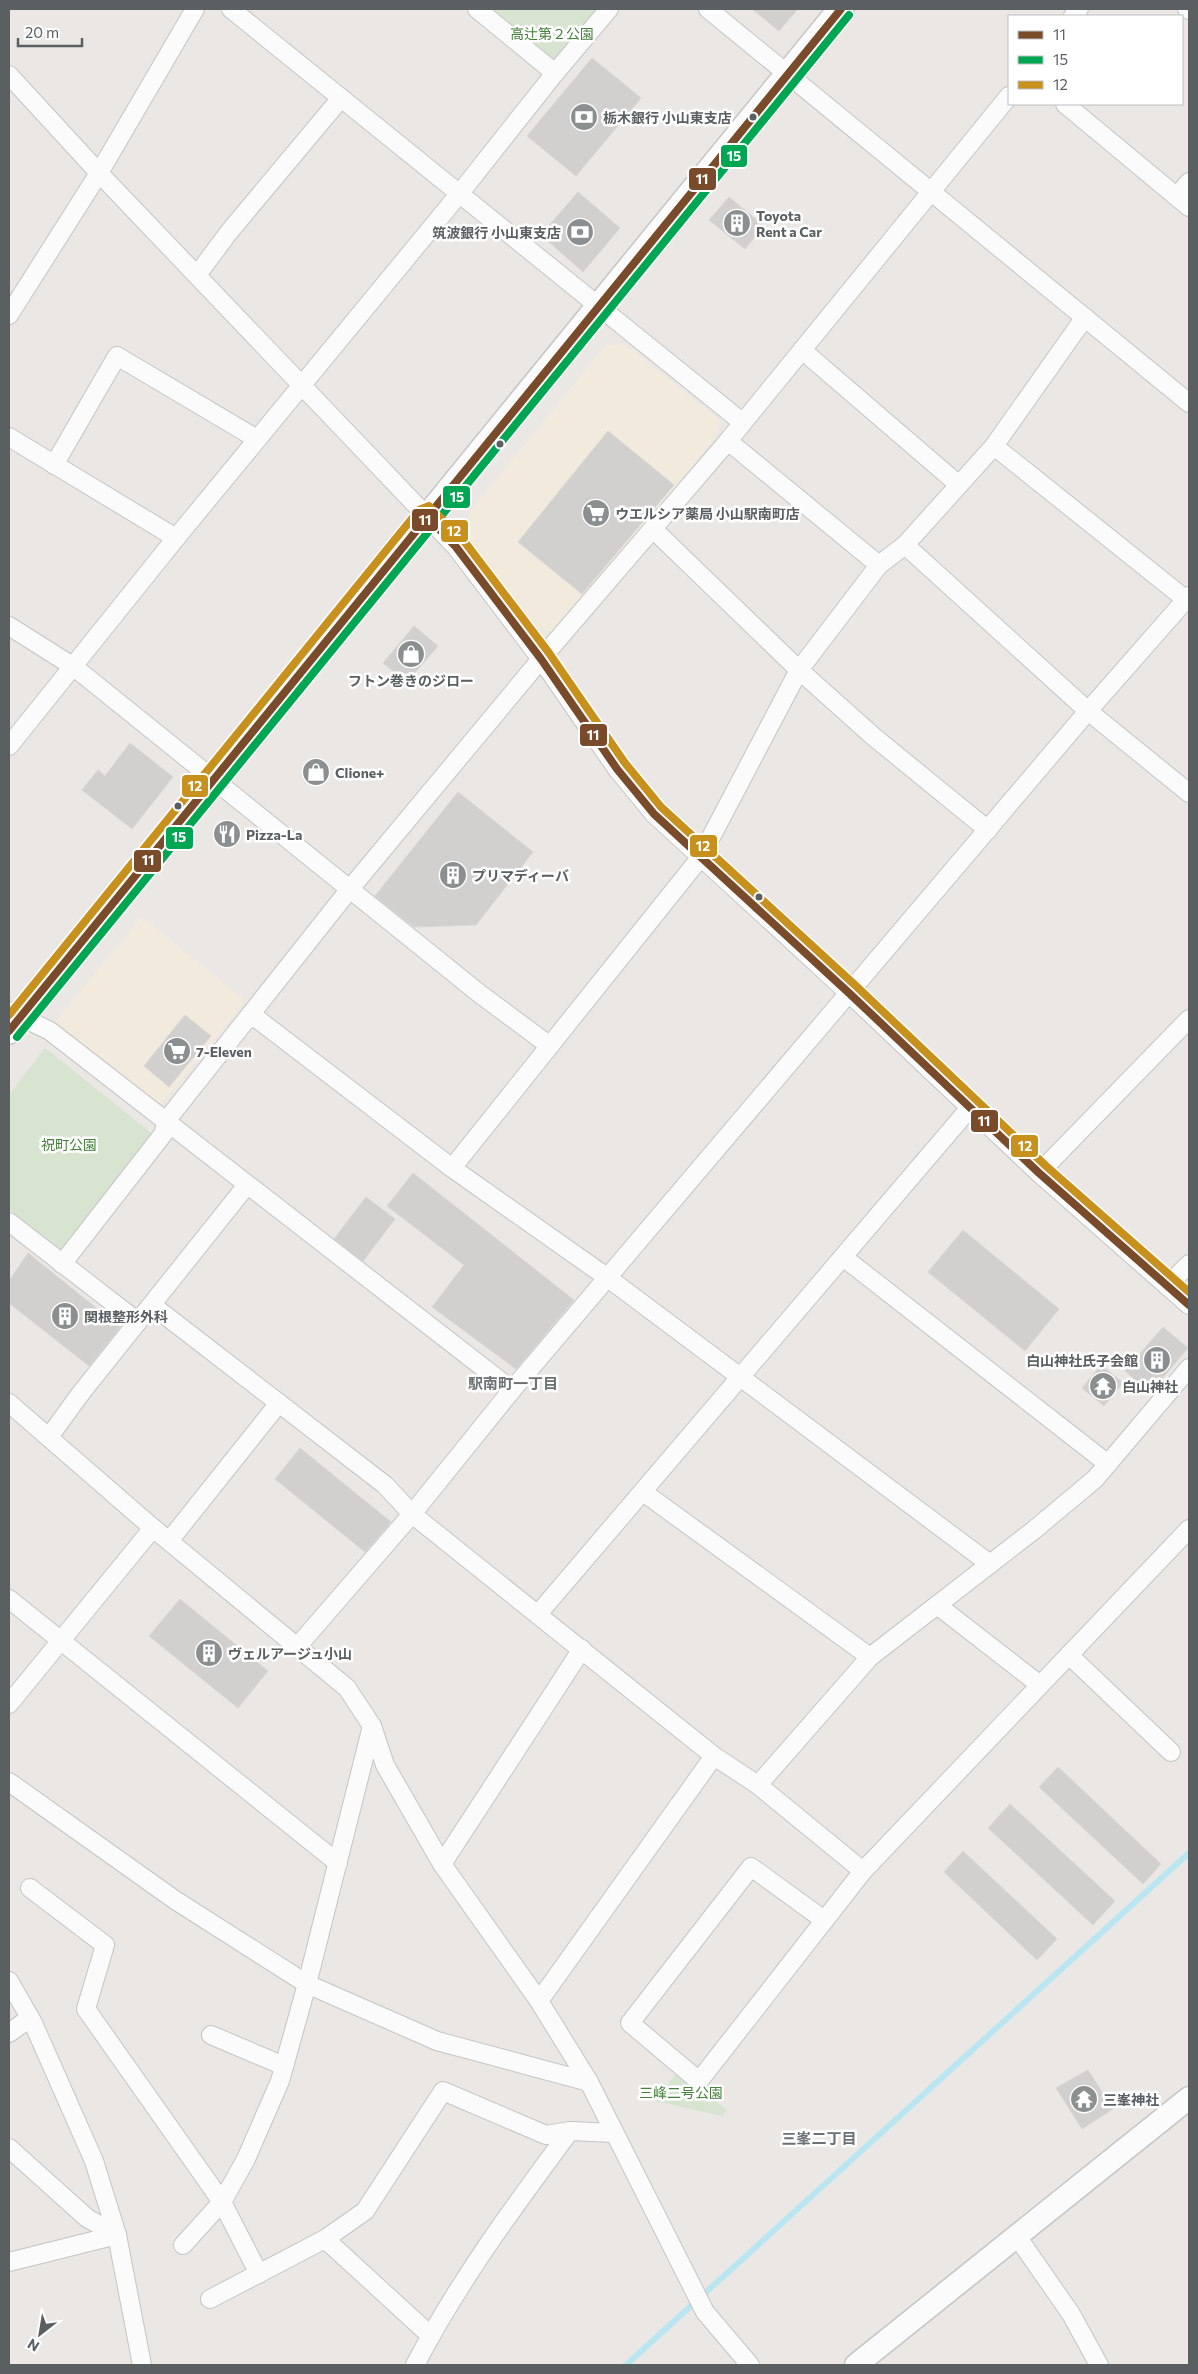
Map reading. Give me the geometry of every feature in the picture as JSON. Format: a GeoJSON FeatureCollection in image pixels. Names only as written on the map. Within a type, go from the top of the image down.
{"type":"FeatureCollection","features":[{"type":"Feature","properties":{"kind":"main road"},"geometry":{"type":"LineString","coordinates":[[12,1020],[213,780],[841,9]]}},
{"type":"Feature","properties":{"kind":"street"},"geometry":{"type":"LineString","coordinates":[[9,315],[99,173],[195,9]]}},
{"type":"Feature","properties":{"kind":"street"},"geometry":{"type":"LineString","coordinates":[[231,9],[600,305],[742,422]]}},
{"type":"Feature","properties":{"kind":"street"},"geometry":{"type":"LineString","coordinates":[[477,9],[555,72]]}},
{"type":"Feature","properties":{"kind":"street"},"geometry":{"type":"LineString","coordinates":[[9,746],[301,384],[460,193],[555,72],[609,9]]}},
{"type":"Feature","properties":{"kind":"street"},"geometry":{"type":"LineString","coordinates":[[708,9],[1085,317],[1187,396]]}},
{"type":"Feature","properties":{"kind":"street"},"geometry":{"type":"LineString","coordinates":[[9,74],[99,173],[456,547],[541,659],[617,769],[654,814],[849,993],[969,1109],[1189,1305]]}},
{"type":"Feature","properties":{"kind":"street"},"geometry":{"type":"LineString","coordinates":[[62,1264],[164,1133],[166,1121],[349,890],[541,659],[728,441],[932,193],[1008,97]]}},
{"type":"Feature","properties":{"kind":"street"},"geometry":{"type":"LineString","coordinates":[[197,275],[229,232],[341,98]]}},
{"type":"Feature","properties":{"kind":"street"},"geometry":{"type":"LineString","coordinates":[[1066,105],[1183,202],[1189,182]]}},
{"type":"Feature","properties":{"kind":"street"},"geometry":{"type":"LineString","coordinates":[[452,1168],[700,858],[799,670],[879,565],[905,545],[994,446],[1085,317]]}},
{"type":"Feature","properties":{"kind":"street"},"geometry":{"type":"LineString","coordinates":[[802,350],[959,486]]}},
{"type":"Feature","properties":{"kind":"street"},"geometry":{"type":"LineString","coordinates":[[54,465],[117,356],[257,439]]}},
{"type":"Feature","properties":{"kind":"street"},"geometry":{"type":"LineString","coordinates":[[9,437],[176,538]]}},
{"type":"Feature","properties":{"kind":"street"},"geometry":{"type":"LineString","coordinates":[[728,441],[879,565]]}},
{"type":"Feature","properties":{"kind":"street"},"geometry":{"type":"LineString","coordinates":[[297,1647],[412,1514],[512,1390],[1088,711],[1188,599],[994,446]]}},
{"type":"Feature","properties":{"kind":"street"},"geometry":{"type":"LineString","coordinates":[[652,529],[799,670],[874,737],[988,830]]}},
{"type":"Feature","properties":{"kind":"street"},"geometry":{"type":"LineString","coordinates":[[905,545],[1088,711],[1189,793]]}},
{"type":"Feature","properties":{"kind":"street"},"geometry":{"type":"LineString","coordinates":[[9,626],[74,667],[349,890],[480,994],[550,1046]]}},
{"type":"Feature","properties":{"kind":"street"},"geometry":{"type":"LineString","coordinates":[[252,1014],[452,1168],[608,1278],[990,1564]]}},
{"type":"Feature","properties":{"kind":"street"},"geometry":{"type":"LineString","coordinates":[[1039,1173],[1189,1019]]}},
{"type":"Feature","properties":{"kind":"street"},"geometry":{"type":"LineString","coordinates":[[12,1020],[50,1031],[512,1390]]}},
{"type":"Feature","properties":{"kind":"street"},"geometry":{"type":"LineString","coordinates":[[538,1614],[969,1109]]}},
{"type":"Feature","properties":{"kind":"street"},"geometry":{"type":"LineString","coordinates":[[49,1437],[247,1185]]}},
{"type":"Feature","properties":{"kind":"street"},"geometry":{"type":"LineString","coordinates":[[9,1222],[138,1322]]}},
{"type":"Feature","properties":{"kind":"street"},"geometry":{"type":"LineString","coordinates":[[843,1257],[1108,1464]]}},
{"type":"Feature","properties":{"kind":"street"},"geometry":{"type":"LineString","coordinates":[[1167,1286],[1189,1264]]}},
{"type":"Feature","properties":{"kind":"street"},"geometry":{"type":"LineString","coordinates":[[152,1305],[384,1485],[412,1514],[714,1756],[758,1785],[863,1871]]}},
{"type":"Feature","properties":{"kind":"street"},"geometry":{"type":"LineString","coordinates":[[758,1785],[870,1657],[990,1564],[1095,1479],[1189,1368]]}},
{"type":"Feature","properties":{"kind":"street"},"geometry":{"type":"LineString","coordinates":[[9,1403],[153,1528],[347,1688],[372,1726],[385,1765],[442,1864],[539,2000],[588,2082],[705,2312],[750,2365]]}},
{"type":"Feature","properties":{"kind":"street"},"geometry":{"type":"LineString","coordinates":[[169,1540],[279,1403]]}},
{"type":"Feature","properties":{"kind":"street"},"geometry":{"type":"LineString","coordinates":[[643,1492],[870,1657]]}},
{"type":"Feature","properties":{"kind":"street"},"geometry":{"type":"LineString","coordinates":[[9,1704],[153,1528]]}},
{"type":"Feature","properties":{"kind":"street"},"geometry":{"type":"LineString","coordinates":[[824,1920],[751,1866],[630,2023],[699,2081],[863,1871],[1189,1529]]}},
{"type":"Feature","properties":{"kind":"street"},"geometry":{"type":"LineString","coordinates":[[9,1599],[338,1863]]}},
{"type":"Feature","properties":{"kind":"street"},"geometry":{"type":"LineString","coordinates":[[937,1605],[1040,1685]]}},
{"type":"Feature","properties":{"kind":"street"},"geometry":{"type":"LineString","coordinates":[[442,1864],[582,1649]]}},
{"type":"Feature","properties":{"kind":"street"},"geometry":{"type":"LineString","coordinates":[[1069,1655],[1171,1752]]}},
{"type":"Feature","properties":{"kind":"street"},"geometry":{"type":"LineString","coordinates":[[183,2245],[222,2202],[246,2159],[280,2081],[307,1984],[372,1726]]}},
{"type":"Feature","properties":{"kind":"street"},"geometry":{"type":"LineString","coordinates":[[539,2000],[714,1756]]}},
{"type":"Feature","properties":{"kind":"street"},"geometry":{"type":"LineString","coordinates":[[9,1782],[175,1900],[307,1984],[437,2040],[588,2082]]}},
{"type":"Feature","properties":{"kind":"street"},"geometry":{"type":"LineString","coordinates":[[30,1888],[105,1945],[86,2010],[222,2202],[259,2274]]}},
{"type":"Feature","properties":{"kind":"street"},"geometry":{"type":"LineString","coordinates":[[9,1981],[30,2018],[94,2162],[117,2235],[142,2365]]}},
{"type":"Feature","properties":{"kind":"street"},"geometry":{"type":"LineString","coordinates":[[9,2033],[30,2018]]}},
{"type":"Feature","properties":{"kind":"street"},"geometry":{"type":"LineString","coordinates":[[211,2035],[284,2066]]}},
{"type":"Feature","properties":{"kind":"street"},"geometry":{"type":"LineString","coordinates":[[210,2299],[325,2239],[364,2211],[443,2091],[546,2135],[570,2131],[614,2133]]}},
{"type":"Feature","properties":{"kind":"street"},"geometry":{"type":"LineString","coordinates":[[856,2365],[1189,2098]]}},
{"type":"Feature","properties":{"kind":"street"},"geometry":{"type":"LineString","coordinates":[[415,2365],[430,2336],[489,2240],[570,2131]]}},
{"type":"Feature","properties":{"kind":"street"},"geometry":{"type":"LineString","coordinates":[[9,2148],[87,2218],[117,2235]]}},
{"type":"Feature","properties":{"kind":"street"},"geometry":{"type":"LineString","coordinates":[[9,2262],[117,2235]]}},
{"type":"Feature","properties":{"kind":"street"},"geometry":{"type":"LineString","coordinates":[[1016,2235],[1071,2314],[1099,2365]]}},
{"type":"Feature","properties":{"kind":"street"},"geometry":{"type":"LineString","coordinates":[[325,2239],[430,2336]]}},
{"type":"Feature","properties":{"kind":"shaded area"},"geometry":{"type":"Polygon","coordinates":[[[623,343],[721,421],[716,437],[556,633],[534,627],[465,532],[468,514],[605,346],[623,343]]]}},
{"type":"Feature","properties":{"kind":"shaded area"},"geometry":{"type":"Polygon","coordinates":[[[142,916],[246,1001],[158,1108],[54,1023],[142,916]]]}},
{"type":"Feature","properties":{"kind":"green space","name":"高辻第２公園"},"geometry":{"type":"Polygon","coordinates":[[[483,9],[605,9],[555,67],[483,9]]]}},
{"type":"Feature","properties":{"kind":"green space","name":"祝町公園"},"geometry":{"type":"Polygon","coordinates":[[[45,1048],[155,1136],[62,1250],[9,1209],[9,1095],[45,1048]]]}},
{"type":"Feature","properties":{"kind":"green space","name":"三峰二号公園"},"geometry":{"type":"Polygon","coordinates":[[[678,2071],[727,2110],[722,2116],[655,2101],[678,2071]]]}},
{"type":"Feature","properties":{"kind":"building"},"geometry":{"type":"Polygon","coordinates":[[[752,9],[798,9],[779,31],[752,9]]]}},
{"type":"Feature","properties":{"kind":"building","name":"栃木銀行 小山東支店"},"geometry":{"type":"Polygon","coordinates":[[[592,58],[641,98],[576,176],[527,136],[592,58]]]}},
{"type":"Feature","properties":{"kind":"building","name":"筑波銀行 小山東支店"},"geometry":{"type":"Polygon","coordinates":[[[578,192],[620,228],[583,272],[541,235],[578,192]]]}},
{"type":"Feature","properties":{"kind":"building","name":"Toyota Rent a Car"},"geometry":{"type":"Polygon","coordinates":[[[729,197],[764,226],[745,249],[709,220],[729,197]]]}},
{"type":"Feature","properties":{"kind":"building","name":"ウエルシア薬局 小山駅南町店"},"geometry":{"type":"Polygon","coordinates":[[[608,431],[674,485],[582,594],[518,542],[608,431]]]}},
{"type":"Feature","properties":{"kind":"building","name":"フトン巻きのジロー"},"geometry":{"type":"Polygon","coordinates":[[[414,626],[438,646],[407,682],[383,663],[414,626]]]}},
{"type":"Feature","properties":{"kind":"building"},"geometry":{"type":"Polygon","coordinates":[[[130,743],[173,777],[132,829],[82,790],[98,770],[105,776],[130,743]]]}},
{"type":"Feature","properties":{"kind":"building","name":"プリマディーバ"},"geometry":{"type":"Polygon","coordinates":[[[458,792],[533,852],[476,925],[414,927],[375,896],[458,792]]]}},
{"type":"Feature","properties":{"kind":"building","name":"7-Eleven"},"geometry":{"type":"Polygon","coordinates":[[[185,1015],[211,1036],[169,1087],[144,1066],[185,1015]]]}},
{"type":"Feature","properties":{"kind":"building"},"geometry":{"type":"Polygon","coordinates":[[[413,1173],[574,1300],[516,1369],[432,1307],[464,1265],[387,1206],[413,1173]]]}},
{"type":"Feature","properties":{"kind":"building"},"geometry":{"type":"Polygon","coordinates":[[[366,1197],[395,1219],[363,1261],[334,1239],[366,1197]]]}},
{"type":"Feature","properties":{"kind":"building"},"geometry":{"type":"Polygon","coordinates":[[[963,1230],[1059,1309],[1025,1351],[928,1272],[963,1230]]]}},
{"type":"Feature","properties":{"kind":"building","name":"関根整形外科"},"geometry":{"type":"Polygon","coordinates":[[[28,1253],[120,1327],[89,1366],[9,1303],[9,1281],[28,1253]]]}},
{"type":"Feature","properties":{"kind":"building","name":"白山神社氏子会館"},"geometry":{"type":"Polygon","coordinates":[[[1163,1327],[1188,1348],[1150,1393],[1125,1371],[1163,1327]]]}},
{"type":"Feature","properties":{"kind":"building","name":"白山神社"},"geometry":{"type":"Polygon","coordinates":[[[1101,1365],[1123,1383],[1104,1406],[1082,1388],[1101,1365]]]}},
{"type":"Feature","properties":{"kind":"building"},"geometry":{"type":"Polygon","coordinates":[[[300,1448],[391,1522],[365,1552],[275,1479],[300,1448]]]}},
{"type":"Feature","properties":{"kind":"building","name":"ヴェルアージュ小山"},"geometry":{"type":"Polygon","coordinates":[[[180,1599],[268,1671],[238,1708],[149,1636],[180,1599]]]}},
{"type":"Feature","properties":{"kind":"building"},"geometry":{"type":"Polygon","coordinates":[[[1058,1767],[1161,1864],[1143,1884],[1039,1787],[1058,1767]]]}},
{"type":"Feature","properties":{"kind":"building"},"geometry":{"type":"Polygon","coordinates":[[[1010,1804],[1115,1901],[1093,1925],[988,1828],[1010,1804]]]}},
{"type":"Feature","properties":{"kind":"building"},"geometry":{"type":"Polygon","coordinates":[[[963,1851],[1057,1939],[1037,1960],[944,1872],[963,1851]]]}},
{"type":"Feature","properties":{"kind":"building","name":"三峯神社"},"geometry":{"type":"Polygon","coordinates":[[[1088,2070],[1113,2109],[1082,2129],[1056,2088],[1088,2070]]]}},
{"type":"Feature","properties":{"kind":"waterway"},"geometry":{"type":"LineString","coordinates":[[626,2365],[1189,1853]]}},
{"type":"Feature","properties":{"kind":"transit line","name":"11"},"geometry":{"type":"LineString","coordinates":[[9,1031],[841,9]]}},
{"type":"Feature","properties":{"kind":"transit line","name":"15"},"geometry":{"type":"LineString","coordinates":[[17,1037],[849,15]]}},
{"type":"Feature","properties":{"kind":"transit line","name":"12"},"geometry":{"type":"LineString","coordinates":[[9,1015],[419,510],[429,506],[464,541],[549,653],[625,763],[661,807],[856,986],[1046,1166],[1189,1292]]}},
{"type":"Feature","properties":{"kind":"transit line","name":"11"},"geometry":{"type":"LineString","coordinates":[[427,516],[456,547],[541,659],[617,769],[654,814],[849,993],[1039,1173],[1189,1305]]}},
{"type":"Feature","properties":{"kind":"place","name":"栃木銀行 小山東支店"},"geometry":{"type":"Point","coordinates":[584,117]}},
{"type":"Feature","properties":{"kind":"place","name":"Toyota Rent a Car"},"geometry":{"type":"Point","coordinates":[737,223]}},
{"type":"Feature","properties":{"kind":"place","name":"筑波銀行 小山東支店"},"geometry":{"type":"Point","coordinates":[580,232]}},
{"type":"Feature","properties":{"kind":"place","name":"ウエルシア薬局 小山駅南町店"},"geometry":{"type":"Point","coordinates":[596,513]}},
{"type":"Feature","properties":{"kind":"place","name":"フトン巻きのジロー"},"geometry":{"type":"Point","coordinates":[411,654]}},
{"type":"Feature","properties":{"kind":"place","name":"Clione+"},"geometry":{"type":"Point","coordinates":[316,772]}},
{"type":"Feature","properties":{"kind":"place","name":"Pizza-La"},"geometry":{"type":"Point","coordinates":[227,834]}},
{"type":"Feature","properties":{"kind":"place","name":"プリマディーバ"},"geometry":{"type":"Point","coordinates":[453,875]}},
{"type":"Feature","properties":{"kind":"place","name":"7-Eleven"},"geometry":{"type":"Point","coordinates":[177,1051]}},
{"type":"Feature","properties":{"kind":"place","name":"関根整形外科"},"geometry":{"type":"Point","coordinates":[65,1316]}},
{"type":"Feature","properties":{"kind":"place","name":"白山神社氏子会館"},"geometry":{"type":"Point","coordinates":[1157,1360]}},
{"type":"Feature","properties":{"kind":"place","name":"白山神社"},"geometry":{"type":"Point","coordinates":[1103,1386]}},
{"type":"Feature","properties":{"kind":"place","name":"ヴェルアージュ小山"},"geometry":{"type":"Point","coordinates":[209,1653]}},
{"type":"Feature","properties":{"kind":"place","name":"三峯神社"},"geometry":{"type":"Point","coordinates":[1084,2099]}},
{"type":"Feature","properties":{"kind":"district","name":"駅南町一丁目"},"geometry":{"type":"Point","coordinates":[513,1383]}},
{"type":"Feature","properties":{"kind":"district","name":"三峯二丁目"},"geometry":{"type":"Point","coordinates":[819,2138]}}]}
